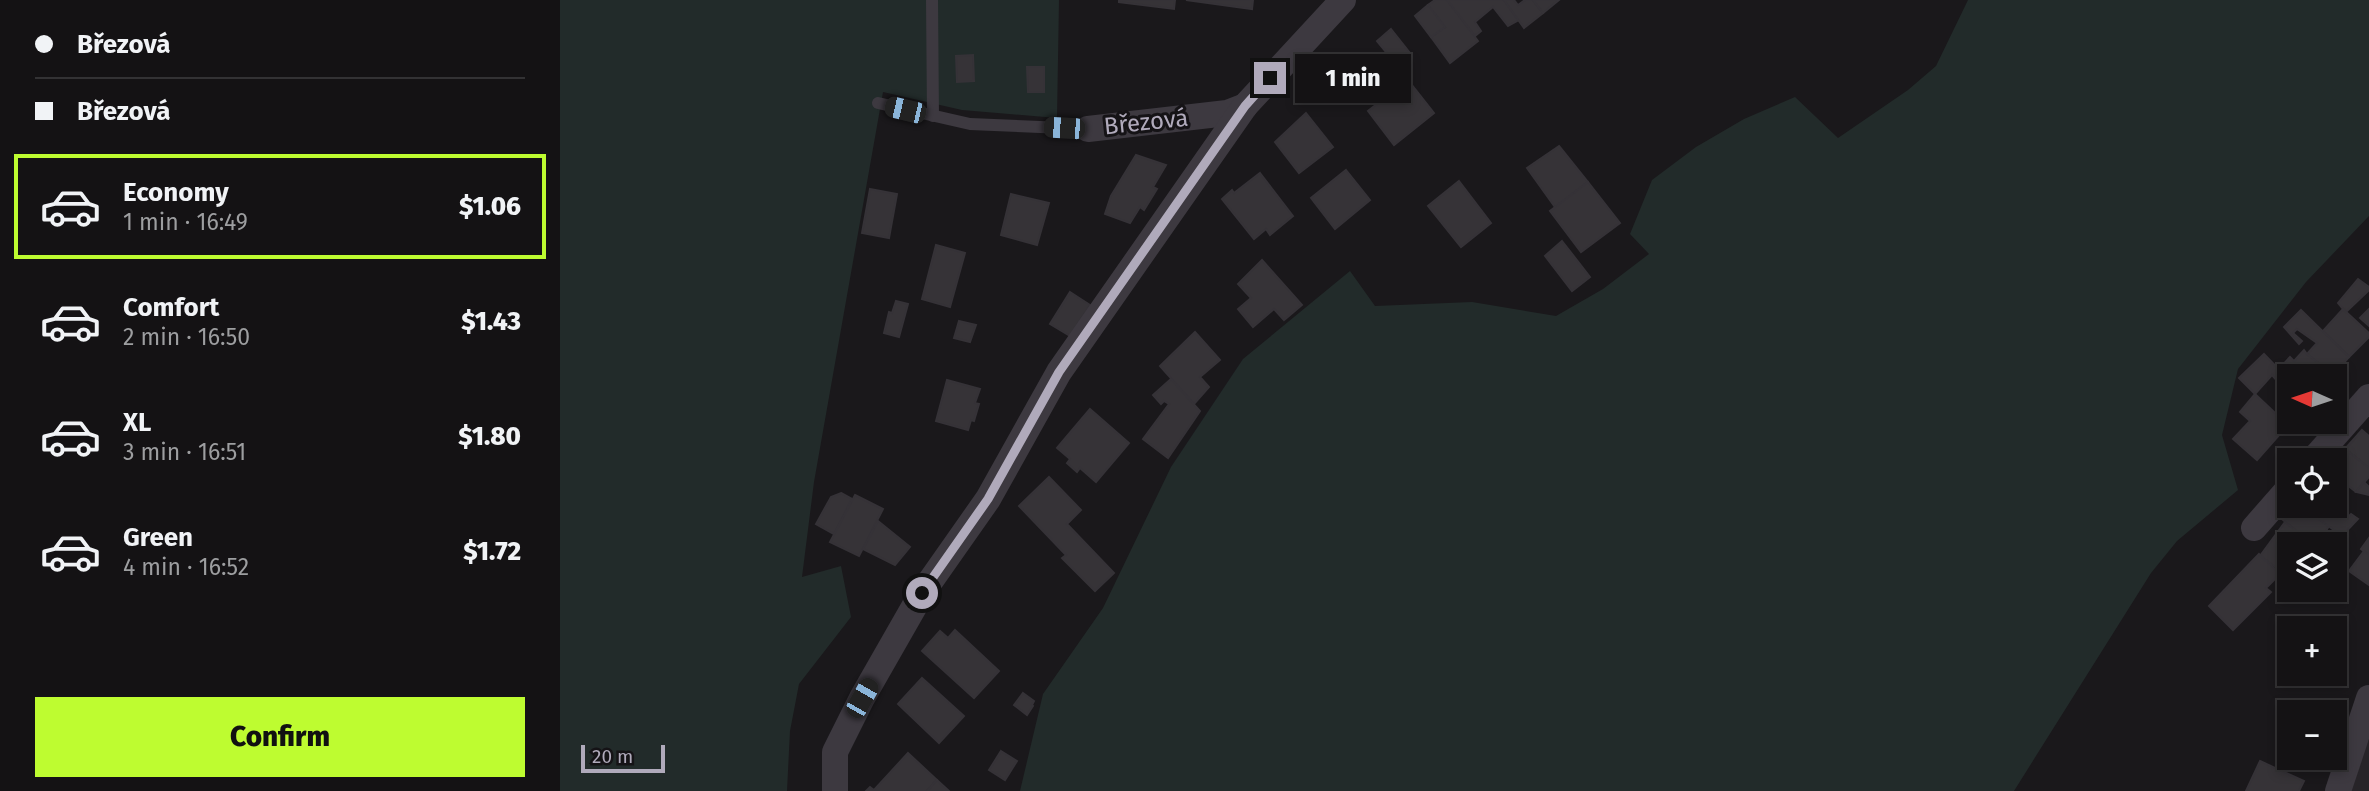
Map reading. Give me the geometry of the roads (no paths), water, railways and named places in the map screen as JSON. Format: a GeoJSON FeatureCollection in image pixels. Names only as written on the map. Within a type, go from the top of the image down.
{"type":"FeatureCollection","features":[{"type":"Feature","properties":{"kind":"street","name":"Březová"},"geometry":{"type":"LineString","coordinates":[[835,791],[835,752],[862,698],[922,593],[988,499],[1059,372],[1245,106],[1343,0]]}},
{"type":"Feature","properties":{"kind":"street","name":"Březová"},"geometry":{"type":"LineString","coordinates":[[1088,129],[1227,113],[1245,106]]}},
{"type":"Feature","properties":{"kind":"street"},"geometry":{"type":"LineString","coordinates":[[2324,448],[2369,397]]}},
{"type":"Feature","properties":{"kind":"street"},"geometry":{"type":"LineString","coordinates":[[2254,528],[2277,502]]}},
{"type":"Feature","properties":{"kind":"street"},"geometry":{"type":"LineString","coordinates":[[2338,791],[2369,698]]}},
{"type":"Feature","properties":{"kind":"lane"},"geometry":{"type":"LineString","coordinates":[[932,0],[933,116]]}},
{"type":"Feature","properties":{"kind":"lane"},"geometry":{"type":"LineString","coordinates":[[878,103],[970,124],[1088,129]]}}]}
